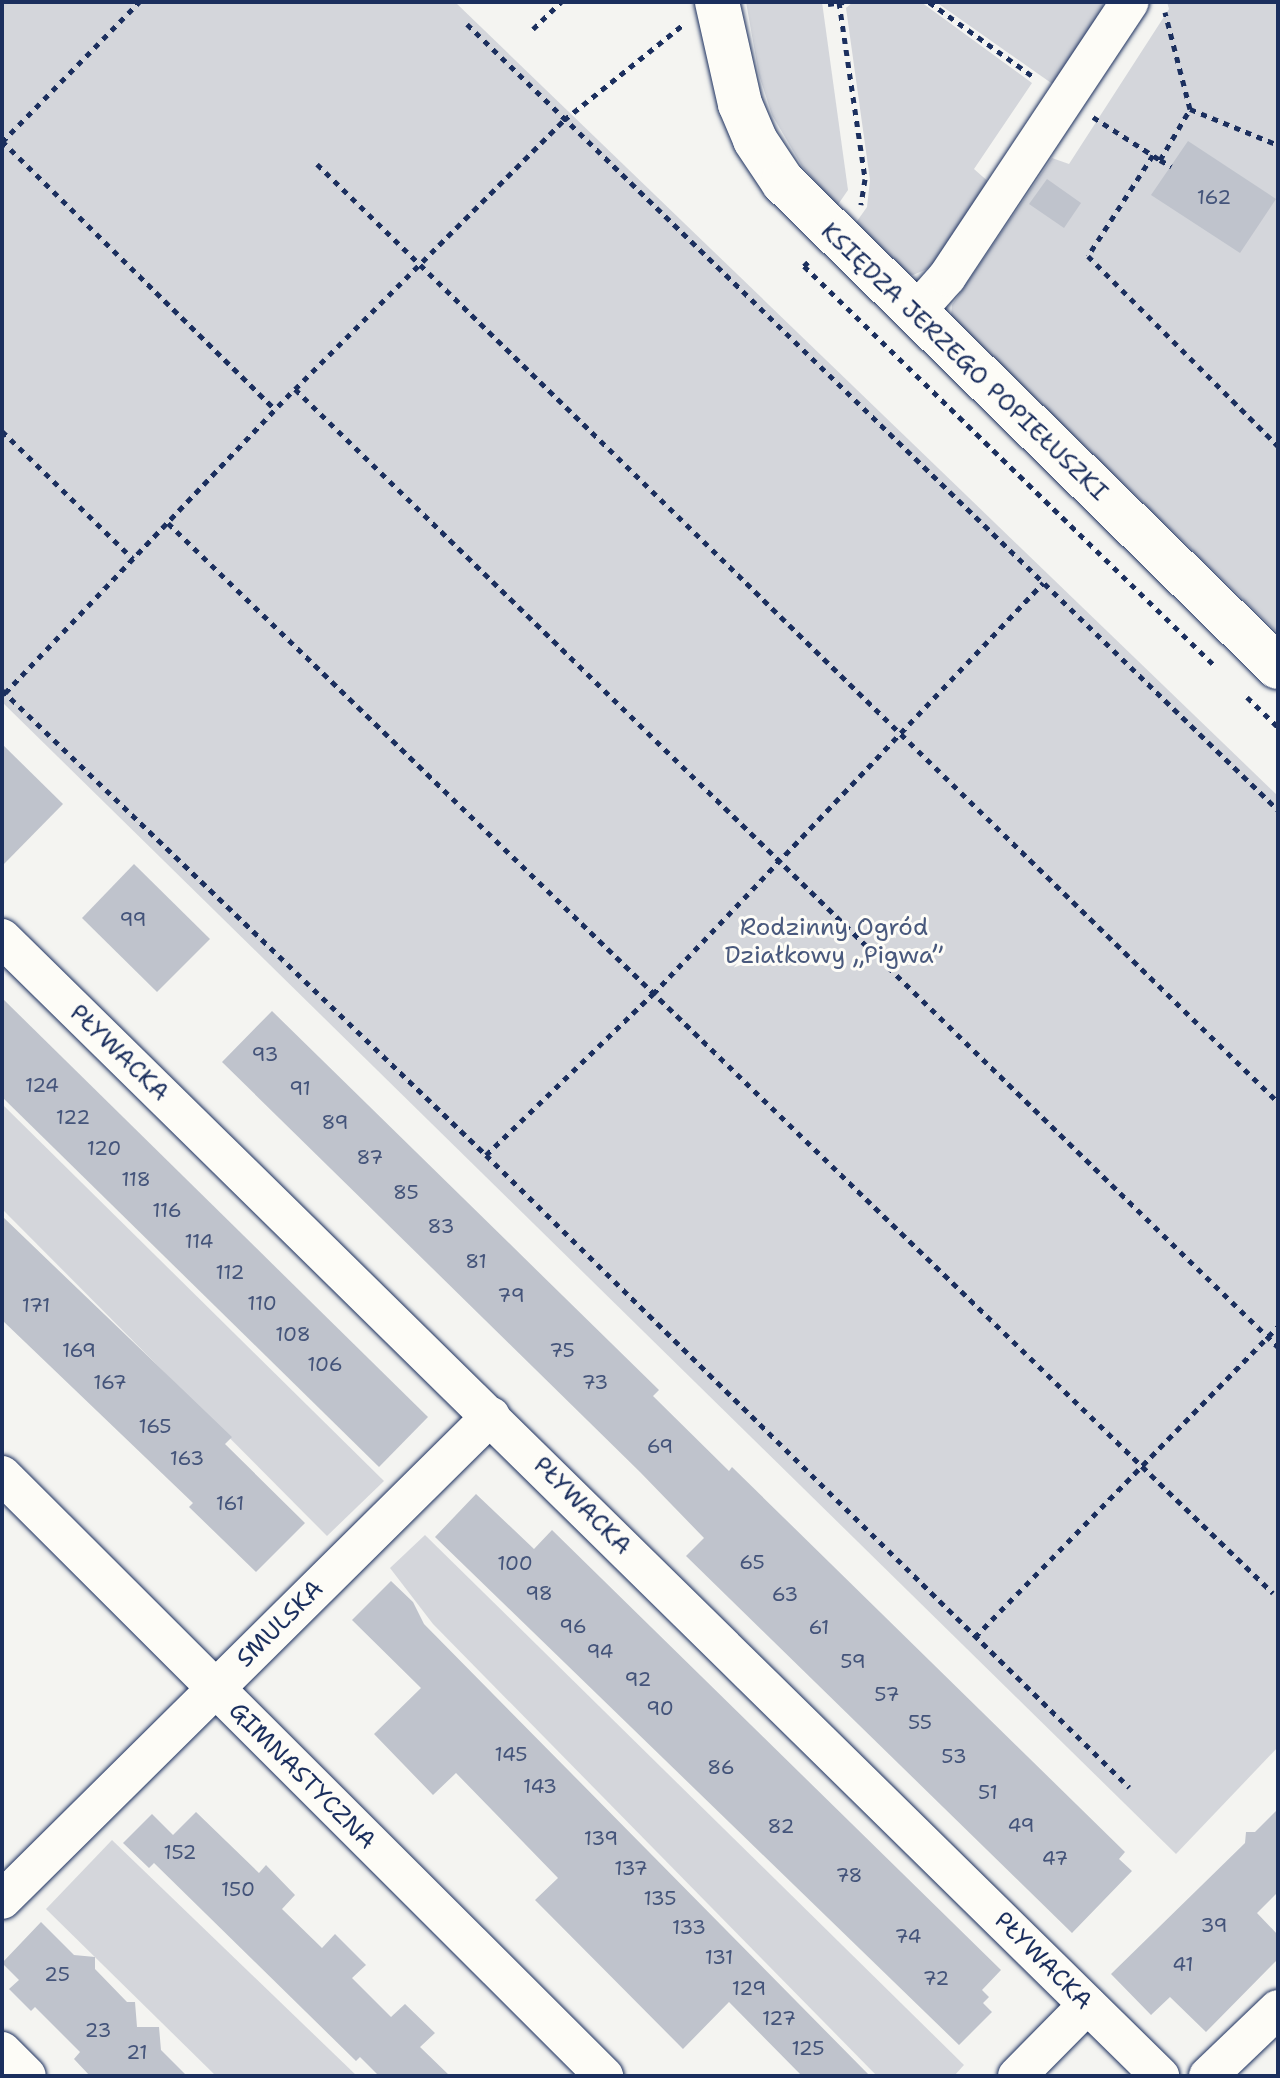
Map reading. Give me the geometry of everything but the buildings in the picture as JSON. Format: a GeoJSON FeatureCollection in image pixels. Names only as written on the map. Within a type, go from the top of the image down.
{"type":"FeatureCollection","features":[{"type":"Feature","properties":{"kind":"street"},"geometry":{"type":"LineString","coordinates":[[915,313],[947,277],[1130,2]]}},
{"type":"Feature","properties":{"kind":"street","name":"KSIĘDZA JERZEGO POPIEŁUSZKI"},"geometry":{"type":"LineString","coordinates":[[718,8],[733,84],[765,157],[819,221],[1278,667]]}},
{"type":"Feature","properties":{"kind":"street","name":"PŁYWACKA"},"geometry":{"type":"LineString","coordinates":[[2,938],[1160,2076]]}},
{"type":"Feature","properties":{"kind":"street","name":"SMULSKA"},"geometry":{"type":"LineString","coordinates":[[2,1900],[491,1416]]}},
{"type":"Feature","properties":{"kind":"street","name":"GIMNASTYCZNA"},"geometry":{"type":"LineString","coordinates":[[2,1475],[604,2076]]}},
{"type":"Feature","properties":{"kind":"street"},"geometry":{"type":"LineString","coordinates":[[1017,2076],[1087,2005]]}},
{"type":"Feature","properties":{"kind":"street"},"geometry":{"type":"LineString","coordinates":[[1208,2076],[1278,2009]]}},
{"type":"Feature","properties":{"kind":"street"},"geometry":{"type":"LineString","coordinates":[[2,2051],[27,2076]]}},
{"type":"Feature","properties":{"kind":"path"},"geometry":{"type":"LineString","coordinates":[[139,2],[2,142],[276,410]]}},
{"type":"Feature","properties":{"kind":"path"},"geometry":{"type":"LineString","coordinates":[[533,29],[561,2]]}},
{"type":"Feature","properties":{"kind":"path"},"geometry":{"type":"LineString","coordinates":[[828,4],[841,2],[865,179],[858,210]]}},
{"type":"Feature","properties":{"kind":"path"},"geometry":{"type":"LineString","coordinates":[[718,8],[673,28],[564,120],[295,389],[3,692],[486,1155],[1129,1787]]}},
{"type":"Feature","properties":{"kind":"path"},"geometry":{"type":"LineString","coordinates":[[467,24],[1278,810]]}},
{"type":"Feature","properties":{"kind":"path"},"geometry":{"type":"LineString","coordinates":[[1190,109],[1278,145]]}},
{"type":"Feature","properties":{"kind":"path"},"geometry":{"type":"LineString","coordinates":[[1153,155],[1088,256],[1278,446]]}},
{"type":"Feature","properties":{"kind":"path"},"geometry":{"type":"LineString","coordinates":[[1160,160],[1171,166]]}},
{"type":"Feature","properties":{"kind":"path"},"geometry":{"type":"LineString","coordinates":[[317,164],[422,263],[1278,1102]]}},
{"type":"Feature","properties":{"kind":"path"},"geometry":{"type":"LineString","coordinates":[[804,266],[1223,673]]}},
{"type":"Feature","properties":{"kind":"path"},"geometry":{"type":"LineString","coordinates":[[295,389],[1278,1347]]}},
{"type":"Feature","properties":{"kind":"path"},"geometry":{"type":"LineString","coordinates":[[2,431],[133,559]]}},
{"type":"Feature","properties":{"kind":"path"},"geometry":{"type":"LineString","coordinates":[[168,523],[1273,1593]]}},
{"type":"Feature","properties":{"kind":"path"},"geometry":{"type":"LineString","coordinates":[[486,1155],[653,994],[1043,583]]}},
{"type":"Feature","properties":{"kind":"path"},"geometry":{"type":"LineString","coordinates":[[1245,695],[1278,727]]}},
{"type":"Feature","properties":{"kind":"path"},"geometry":{"type":"LineString","coordinates":[[975,1637],[1278,1327]]}},
{"type":"Feature","properties":{"kind":"green space","name":"Rodzinny Ogród Działkowy „Pigwa”"},"geometry":{"type":"Polygon","coordinates":[[[2,2],[455,2],[1278,796],[1278,1747],[1176,1854],[2,702],[2,2]]]}},
{"type":"Feature","properties":{"kind":"green space"},"geometry":{"type":"Polygon","coordinates":[[[746,2],[822,2],[848,190],[837,206],[802,166],[772,115],[759,75],[746,2]]]}},
{"type":"Feature","properties":{"kind":"green space"},"geometry":{"type":"Polygon","coordinates":[[[853,2],[921,2],[1032,83],[974,169],[991,184],[961,235],[927,269],[913,275],[900,272],[855,224],[867,207],[870,180],[846,8],[853,2]]]}},
{"type":"Feature","properties":{"kind":"green space"},"geometry":{"type":"Polygon","coordinates":[[[936,2],[1104,2],[1100,17],[1054,85],[936,2]]]}},
{"type":"Feature","properties":{"kind":"green space"},"geometry":{"type":"Polygon","coordinates":[[[1167,2],[1278,2],[1278,633],[951,316],[952,305],[1052,158],[1069,164],[1169,9],[1167,2]]]}},
{"type":"Feature","properties":{"kind":"green space"},"geometry":{"type":"Polygon","coordinates":[[[2,1104],[384,1481],[327,1536],[2,1209],[2,1104]]]}},
{"type":"Feature","properties":{"kind":"green space"},"geometry":{"type":"Polygon","coordinates":[[[425,1535],[964,2065],[954,2076],[877,2076],[433,1624],[390,1568],[425,1535]]]}},
{"type":"Feature","properties":{"kind":"green space"},"geometry":{"type":"Polygon","coordinates":[[[112,1840],[357,2076],[216,2076],[46,1909],[112,1840]]]}}]}
